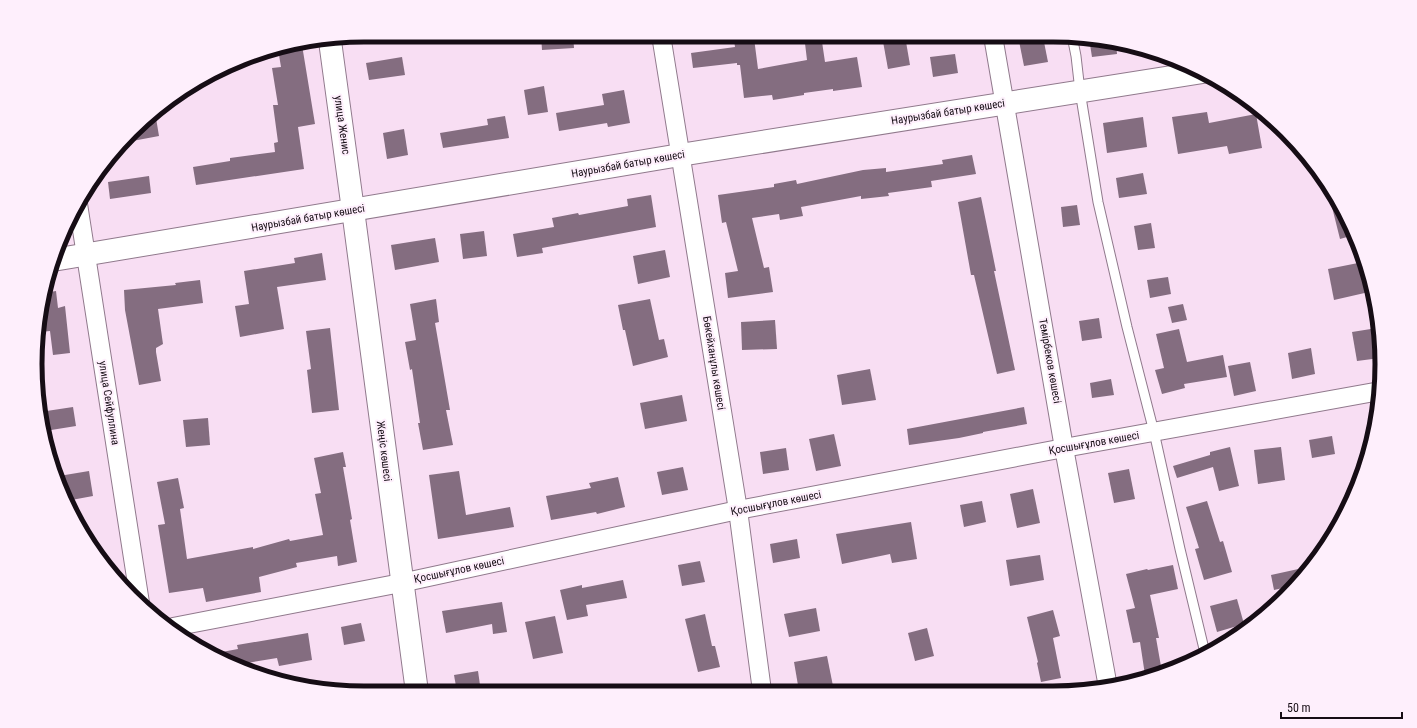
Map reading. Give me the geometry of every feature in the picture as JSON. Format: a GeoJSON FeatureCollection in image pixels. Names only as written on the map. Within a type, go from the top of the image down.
{"type":"FeatureCollection","features":[{"type":"Feature","properties":{"kind":"street","name":"Бөкейханұлы көшесі"},"geometry":{"type":"LineString","coordinates":[[663,42],[738,510],[761,686]]}},
{"type":"Feature","properties":{"kind":"street","name":"Темірбеков көшесі"},"geometry":{"type":"LineString","coordinates":[[994,42],[1064,448],[1107,681]]}},
{"type":"Feature","properties":{"kind":"street","name":"улица Женис"},"geometry":{"type":"LineString","coordinates":[[330,44],[353,210]]}},
{"type":"Feature","properties":{"kind":"street","name":"Наурызбай батыр көшесі"},"geometry":{"type":"LineString","coordinates":[[59,259],[680,155],[1192,74]]}},
{"type":"Feature","properties":{"kind":"street","name":"Жеңіс көшесі"},"geometry":{"type":"LineString","coordinates":[[353,210],[401,583],[416,686]]}},
{"type":"Feature","properties":{"kind":"street","name":"улица Сейфуллина"},"geometry":{"type":"LineString","coordinates":[[79,213],[139,594]]}},
{"type":"Feature","properties":{"kind":"street","name":"Қосшығұлов көшесі"},"geometry":{"type":"LineString","coordinates":[[177,626],[401,583],[738,510],[1064,448],[1373,392]]}},
{"type":"Feature","properties":{"kind":"lane"},"geometry":{"type":"LineString","coordinates":[[1073,43],[1098,202],[1154,432],[1204,648]]}},
{"type":"Feature","properties":{"kind":"building"},"geometry":{"type":"Polygon","coordinates":[[[541,42],[574,42],[574,48],[542,50],[541,42]]]}},
{"type":"Feature","properties":{"kind":"building"},"geometry":{"type":"Polygon","coordinates":[[[734,42],[755,42],[758,69],[807,60],[805,42],[822,42],[825,62],[857,57],[862,87],[804,93],[804,95],[773,100],[772,95],[744,98],[740,65],[737,65],[737,63],[693,68],[691,53],[735,47],[734,42]]]}},
{"type":"Feature","properties":{"kind":"building"},"geometry":{"type":"Polygon","coordinates":[[[883,42],[906,42],[910,65],[888,69],[883,42]]]}},
{"type":"Feature","properties":{"kind":"building"},"geometry":{"type":"Polygon","coordinates":[[[1019,42],[1044,42],[1048,62],[1024,66],[1019,42]]]}},
{"type":"Feature","properties":{"kind":"building"},"geometry":{"type":"Polygon","coordinates":[[[1090,45],[1116,48],[1117,54],[1092,57],[1090,45]]]}},
{"type":"Feature","properties":{"kind":"building"},"geometry":{"type":"Polygon","coordinates":[[[302,48],[315,124],[298,127],[304,169],[196,185],[193,167],[230,161],[230,158],[275,152],[274,143],[278,142],[273,105],[278,105],[272,68],[281,67],[279,54],[302,48]]]}},
{"type":"Feature","properties":{"kind":"building"},"geometry":{"type":"Polygon","coordinates":[[[955,54],[958,73],[933,77],[930,57],[955,54]]]}},
{"type":"Feature","properties":{"kind":"building"},"geometry":{"type":"Polygon","coordinates":[[[402,57],[405,75],[369,80],[366,63],[402,57]]]}},
{"type":"Feature","properties":{"kind":"building"},"geometry":{"type":"Polygon","coordinates":[[[544,86],[548,112],[528,115],[524,90],[544,86]]]}},
{"type":"Feature","properties":{"kind":"building"},"geometry":{"type":"Polygon","coordinates":[[[624,90],[630,123],[608,127],[607,123],[559,131],[556,113],[604,105],[602,94],[624,90]]]}},
{"type":"Feature","properties":{"kind":"building"},"geometry":{"type":"Polygon","coordinates":[[[1207,112],[1209,123],[1255,114],[1262,148],[1229,154],[1227,146],[1178,154],[1172,117],[1207,112]]]}},
{"type":"Feature","properties":{"kind":"building"},"geometry":{"type":"Polygon","coordinates":[[[505,116],[509,138],[443,148],[440,133],[488,125],[487,119],[505,116]]]}},
{"type":"Feature","properties":{"kind":"building"},"geometry":{"type":"Polygon","coordinates":[[[1143,117],[1147,147],[1107,153],[1103,123],[1143,117]]]}},
{"type":"Feature","properties":{"kind":"building"},"geometry":{"type":"Polygon","coordinates":[[[156,119],[159,136],[131,141],[156,119]]]}},
{"type":"Feature","properties":{"kind":"building"},"geometry":{"type":"Polygon","coordinates":[[[404,129],[408,155],[387,159],[383,133],[404,129]]]}},
{"type":"Feature","properties":{"kind":"building"},"geometry":{"type":"Polygon","coordinates":[[[972,155],[976,174],[931,181],[932,187],[888,193],[889,196],[861,199],[861,196],[801,207],[803,216],[780,220],[779,214],[752,218],[764,268],[769,267],[773,292],[728,298],[725,273],[738,271],[726,222],[722,223],[718,195],[774,187],[774,184],[796,180],[797,184],[863,170],[886,168],[886,172],[943,164],[942,160],[972,155]]]}},
{"type":"Feature","properties":{"kind":"building"},"geometry":{"type":"Polygon","coordinates":[[[1143,173],[1147,194],[1119,198],[1116,178],[1143,173]]]}},
{"type":"Feature","properties":{"kind":"building"},"geometry":{"type":"Polygon","coordinates":[[[149,176],[151,193],[110,199],[108,182],[149,176]]]}},
{"type":"Feature","properties":{"kind":"building"},"geometry":{"type":"Polygon","coordinates":[[[651,195],[656,227],[542,248],[543,253],[517,257],[513,234],[554,227],[552,218],[578,213],[579,215],[628,206],[627,199],[651,195]]]}},
{"type":"Feature","properties":{"kind":"building"},"geometry":{"type":"Polygon","coordinates":[[[981,197],[996,271],[994,271],[1015,370],[997,374],[974,275],[971,275],[958,202],[981,197]]]}},
{"type":"Feature","properties":{"kind":"building"},"geometry":{"type":"Polygon","coordinates":[[[1330,200],[1348,237],[1340,239],[1330,200]]]}},
{"type":"Feature","properties":{"kind":"building"},"geometry":{"type":"Polygon","coordinates":[[[1077,205],[1080,225],[1063,227],[1061,207],[1077,205]]]}},
{"type":"Feature","properties":{"kind":"building"},"geometry":{"type":"Polygon","coordinates":[[[1151,223],[1155,248],[1138,250],[1134,226],[1151,223]]]}},
{"type":"Feature","properties":{"kind":"building"},"geometry":{"type":"Polygon","coordinates":[[[484,231],[487,256],[463,259],[460,234],[484,231]]]}},
{"type":"Feature","properties":{"kind":"building"},"geometry":{"type":"Polygon","coordinates":[[[435,238],[439,262],[395,270],[391,245],[435,238]]]}},
{"type":"Feature","properties":{"kind":"building"},"geometry":{"type":"Polygon","coordinates":[[[665,250],[670,277],[638,284],[633,256],[665,250]]]}},
{"type":"Feature","properties":{"kind":"building"},"geometry":{"type":"Polygon","coordinates":[[[322,253],[326,280],[277,287],[284,329],[240,337],[235,306],[249,304],[244,271],[295,263],[294,258],[322,253]]]}},
{"type":"Feature","properties":{"kind":"building"},"geometry":{"type":"Polygon","coordinates":[[[1359,263],[1367,292],[1334,300],[1328,269],[1359,263]]]}},
{"type":"Feature","properties":{"kind":"building"},"geometry":{"type":"Polygon","coordinates":[[[1168,277],[1171,294],[1150,298],[1147,280],[1168,277]]]}},
{"type":"Feature","properties":{"kind":"building"},"geometry":{"type":"Polygon","coordinates":[[[200,280],[203,303],[158,309],[163,344],[156,348],[156,352],[161,381],[139,385],[125,310],[124,290],[176,285],[175,283],[200,280]]]}},
{"type":"Feature","properties":{"kind":"building"},"geometry":{"type":"Polygon","coordinates":[[[56,291],[58,308],[65,306],[70,353],[53,355],[50,331],[44,332],[50,292],[56,291]]]}},
{"type":"Feature","properties":{"kind":"building"},"geometry":{"type":"Polygon","coordinates":[[[436,299],[439,322],[435,323],[450,410],[446,410],[453,445],[423,450],[418,423],[420,423],[412,369],[410,370],[405,342],[416,340],[410,304],[436,299]]]}},
{"type":"Feature","properties":{"kind":"building"},"geometry":{"type":"Polygon","coordinates":[[[650,299],[659,340],[664,339],[668,357],[633,366],[618,305],[650,299]]]}},
{"type":"Feature","properties":{"kind":"building"},"geometry":{"type":"Polygon","coordinates":[[[1183,304],[1187,320],[1172,323],[1168,307],[1183,304]]]}},
{"type":"Feature","properties":{"kind":"building"},"geometry":{"type":"Polygon","coordinates":[[[1099,318],[1102,338],[1082,341],[1079,321],[1099,318]]]}},
{"type":"Feature","properties":{"kind":"building"},"geometry":{"type":"Polygon","coordinates":[[[775,320],[777,349],[742,350],[741,322],[775,320]]]}},
{"type":"Feature","properties":{"kind":"building"},"geometry":{"type":"Polygon","coordinates":[[[330,328],[339,410],[312,413],[307,370],[311,369],[306,331],[330,328]]]}},
{"type":"Feature","properties":{"kind":"building"},"geometry":{"type":"Polygon","coordinates":[[[1179,329],[1187,362],[1223,355],[1227,377],[1184,384],[1185,388],[1162,394],[1155,370],[1164,368],[1156,334],[1179,329]]]}},
{"type":"Feature","properties":{"kind":"building"},"geometry":{"type":"Polygon","coordinates":[[[1373,329],[1375,359],[1357,361],[1352,332],[1373,329]]]}},
{"type":"Feature","properties":{"kind":"building"},"geometry":{"type":"Polygon","coordinates":[[[1311,348],[1315,374],[1292,379],[1288,353],[1311,348]]]}},
{"type":"Feature","properties":{"kind":"building"},"geometry":{"type":"Polygon","coordinates":[[[1250,362],[1256,391],[1234,396],[1228,366],[1250,362]]]}},
{"type":"Feature","properties":{"kind":"building"},"geometry":{"type":"Polygon","coordinates":[[[870,369],[876,400],[842,405],[837,375],[870,369]]]}},
{"type":"Feature","properties":{"kind":"building"},"geometry":{"type":"Polygon","coordinates":[[[1111,379],[1114,395],[1092,398],[1090,383],[1111,379]]]}},
{"type":"Feature","properties":{"kind":"building"},"geometry":{"type":"Polygon","coordinates":[[[682,395],[687,421],[645,429],[640,403],[682,395]]]}},
{"type":"Feature","properties":{"kind":"building"},"geometry":{"type":"Polygon","coordinates":[[[73,407],[76,426],[49,430],[46,411],[73,407]]]}},
{"type":"Feature","properties":{"kind":"building"},"geometry":{"type":"Polygon","coordinates":[[[1024,407],[1027,424],[959,438],[909,445],[907,429],[1024,407]]]}},
{"type":"Feature","properties":{"kind":"building"},"geometry":{"type":"Polygon","coordinates":[[[208,418],[210,445],[186,447],[183,420],[208,418]]]}},
{"type":"Feature","properties":{"kind":"building"},"geometry":{"type":"Polygon","coordinates":[[[834,434],[841,466],[816,471],[809,439],[834,434]]]}},
{"type":"Feature","properties":{"kind":"building"},"geometry":{"type":"Polygon","coordinates":[[[1332,436],[1335,454],[1312,458],[1309,440],[1332,436]]]}},
{"type":"Feature","properties":{"kind":"building"},"geometry":{"type":"Polygon","coordinates":[[[1230,447],[1239,486],[1219,491],[1213,467],[1177,478],[1173,466],[1210,455],[1210,452],[1230,447]]]}},
{"type":"Feature","properties":{"kind":"building"},"geometry":{"type":"Polygon","coordinates":[[[1281,447],[1285,480],[1258,484],[1254,450],[1281,447]]]}},
{"type":"Feature","properties":{"kind":"building"},"geometry":{"type":"Polygon","coordinates":[[[786,448],[789,470],[763,474],[760,452],[786,448]]]}},
{"type":"Feature","properties":{"kind":"building"},"geometry":{"type":"Polygon","coordinates":[[[343,452],[346,467],[343,467],[352,519],[350,520],[357,562],[338,566],[337,556],[296,563],[297,567],[259,577],[261,592],[206,602],[203,588],[169,593],[158,525],[165,524],[157,482],[178,478],[184,508],[180,509],[187,559],[253,547],[253,549],[289,539],[290,541],[323,535],[315,494],[321,493],[314,458],[343,452]]]}},
{"type":"Feature","properties":{"kind":"building"},"geometry":{"type":"Polygon","coordinates":[[[683,467],[688,490],[662,495],[657,472],[683,467]]]}},
{"type":"Feature","properties":{"kind":"building"},"geometry":{"type":"Polygon","coordinates":[[[1129,469],[1135,499],[1114,503],[1108,473],[1129,469]]]}},
{"type":"Feature","properties":{"kind":"building"},"geometry":{"type":"Polygon","coordinates":[[[89,471],[93,496],[72,500],[62,475],[89,471]]]}},
{"type":"Feature","properties":{"kind":"building"},"geometry":{"type":"Polygon","coordinates":[[[459,471],[466,515],[510,507],[514,527],[438,539],[429,475],[459,471]]]}},
{"type":"Feature","properties":{"kind":"building"},"geometry":{"type":"Polygon","coordinates":[[[618,477],[625,507],[597,514],[596,512],[551,520],[546,496],[591,488],[589,483],[618,477]]]}},
{"type":"Feature","properties":{"kind":"building"},"geometry":{"type":"Polygon","coordinates":[[[1033,489],[1040,523],[1017,528],[1010,494],[1033,489]]]}},
{"type":"Feature","properties":{"kind":"building"},"geometry":{"type":"Polygon","coordinates":[[[982,501],[986,522],[964,527],[960,505],[982,501]]]}},
{"type":"Feature","properties":{"kind":"building"},"geometry":{"type":"Polygon","coordinates":[[[1207,501],[1220,542],[1223,541],[1232,572],[1204,580],[1195,549],[1199,548],[1186,507],[1207,501]]]}},
{"type":"Feature","properties":{"kind":"building"},"geometry":{"type":"Polygon","coordinates":[[[911,522],[917,559],[892,563],[890,554],[842,564],[836,534],[911,522]]]}},
{"type":"Feature","properties":{"kind":"building"},"geometry":{"type":"Polygon","coordinates":[[[797,539],[800,558],[773,563],[770,544],[797,539]]]}},
{"type":"Feature","properties":{"kind":"building"},"geometry":{"type":"Polygon","coordinates":[[[1040,555],[1044,580],[1010,586],[1006,560],[1040,555]]]}},
{"type":"Feature","properties":{"kind":"building"},"geometry":{"type":"Polygon","coordinates":[[[700,561],[705,582],[682,586],[678,565],[700,561]]]}},
{"type":"Feature","properties":{"kind":"building"},"geometry":{"type":"Polygon","coordinates":[[[1173,565],[1178,589],[1150,595],[1159,638],[1156,638],[1161,667],[1145,673],[1140,642],[1133,643],[1126,610],[1135,608],[1126,574],[1173,565]]]}},
{"type":"Feature","properties":{"kind":"building"},"geometry":{"type":"Polygon","coordinates":[[[1301,568],[1285,588],[1274,590],[1271,575],[1301,568]]]}},
{"type":"Feature","properties":{"kind":"building"},"geometry":{"type":"Polygon","coordinates":[[[623,580],[627,598],[586,605],[588,616],[567,620],[560,590],[582,585],[582,588],[623,580]]]}},
{"type":"Feature","properties":{"kind":"building"},"geometry":{"type":"Polygon","coordinates":[[[1237,599],[1244,623],[1217,632],[1210,606],[1237,599]]]}},
{"type":"Feature","properties":{"kind":"building"},"geometry":{"type":"Polygon","coordinates":[[[502,602],[507,632],[493,634],[492,624],[446,633],[442,611],[502,602]]]}},
{"type":"Feature","properties":{"kind":"building"},"geometry":{"type":"Polygon","coordinates":[[[816,608],[820,631],[789,637],[784,614],[816,608]]]}},
{"type":"Feature","properties":{"kind":"building"},"geometry":{"type":"Polygon","coordinates":[[[1053,610],[1060,636],[1053,638],[1061,678],[1041,682],[1038,662],[1027,617],[1053,610]]]}},
{"type":"Feature","properties":{"kind":"building"},"geometry":{"type":"Polygon","coordinates":[[[705,614],[712,646],[715,646],[720,667],[698,672],[685,619],[705,614]]]}},
{"type":"Feature","properties":{"kind":"building"},"geometry":{"type":"Polygon","coordinates":[[[555,616],[563,653],[533,659],[525,622],[555,616]]]}},
{"type":"Feature","properties":{"kind":"building"},"geometry":{"type":"Polygon","coordinates":[[[361,623],[365,641],[344,645],[341,627],[361,623]]]}},
{"type":"Feature","properties":{"kind":"building"},"geometry":{"type":"Polygon","coordinates":[[[927,628],[934,656],[915,661],[908,633],[927,628]]]}},
{"type":"Feature","properties":{"kind":"building"},"geometry":{"type":"Polygon","coordinates":[[[308,633],[312,660],[279,666],[277,658],[246,663],[221,652],[238,649],[237,645],[308,633]]]}},
{"type":"Feature","properties":{"kind":"building"},"geometry":{"type":"Polygon","coordinates":[[[827,656],[833,686],[798,686],[794,662],[827,656]]]}},
{"type":"Feature","properties":{"kind":"building"},"geometry":{"type":"Polygon","coordinates":[[[478,671],[480,686],[456,686],[454,675],[478,671]]]}}]}
